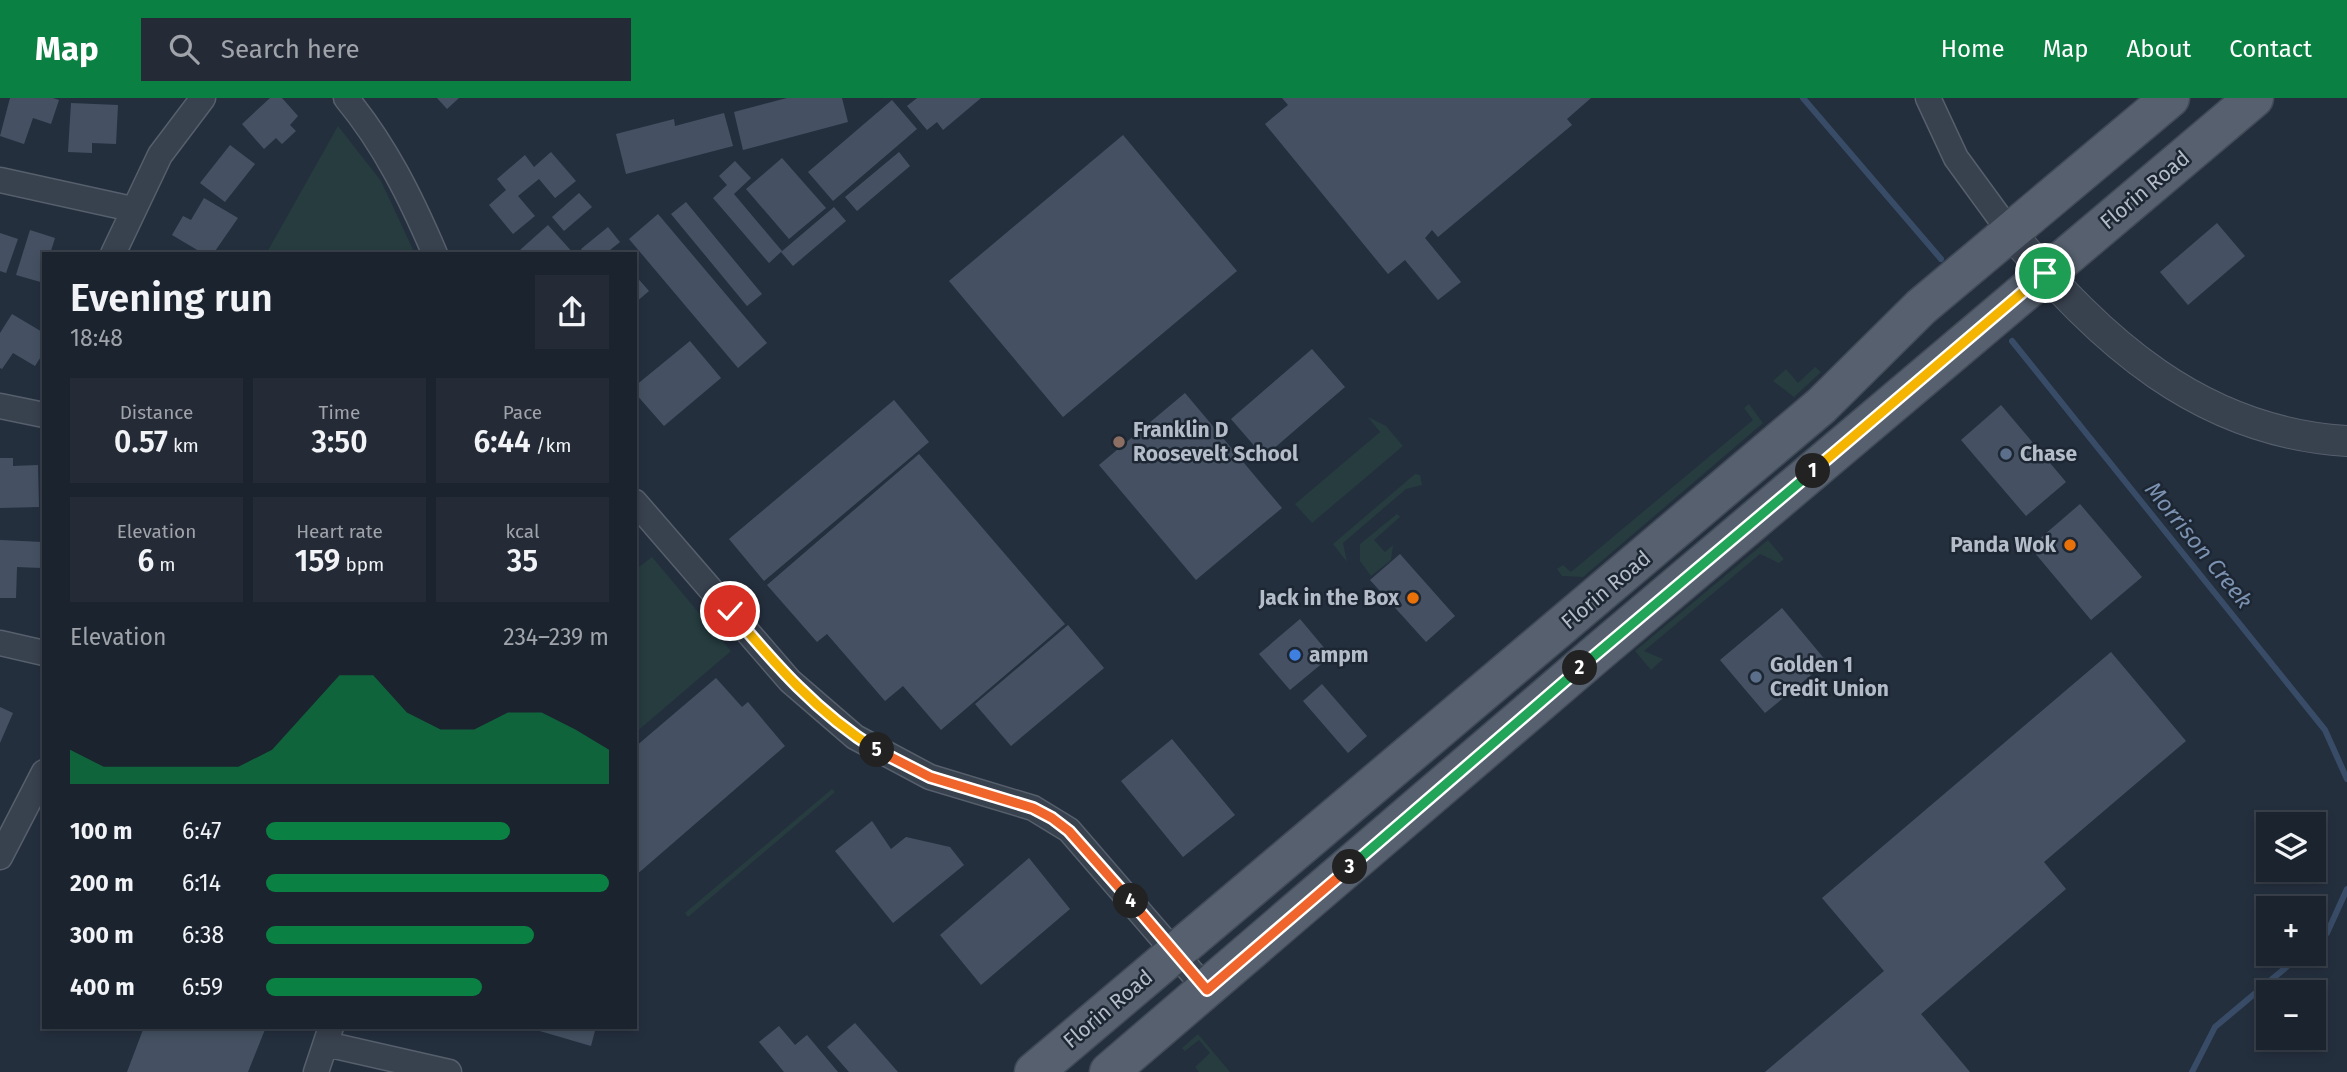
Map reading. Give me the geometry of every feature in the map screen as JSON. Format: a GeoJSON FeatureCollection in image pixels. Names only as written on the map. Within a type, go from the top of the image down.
{"type":"FeatureCollection","features":[{"type":"Feature","properties":{"kind":"main road","name":"Florin Road"},"geometry":{"type":"LineString","coordinates":[[1034,1072],[1821,406],[1921,307],[2170,98]]}},
{"type":"Feature","properties":{"kind":"main road","name":"Florin Road"},"geometry":{"type":"LineString","coordinates":[[1109,1072],[2045,273],[2255,98]]}},
{"type":"Feature","properties":{"kind":"street"},"geometry":{"type":"LineString","coordinates":[[114,252],[160,155],[203,98]]}},
{"type":"Feature","properties":{"kind":"street"},"geometry":{"type":"LineString","coordinates":[[346,98],[409,193],[434,252]]}},
{"type":"Feature","properties":{"kind":"street"},"geometry":{"type":"LineString","coordinates":[[1928,98],[1956,158],[2010,232],[2095,325],[2183,392],[2253,425],[2302,437],[2347,441]]}},
{"type":"Feature","properties":{"kind":"street"},"geometry":{"type":"LineString","coordinates":[[0,180],[132,209]]}},
{"type":"Feature","properties":{"kind":"street"},"geometry":{"type":"LineString","coordinates":[[0,406],[42,415]]}},
{"type":"Feature","properties":{"kind":"street"},"geometry":{"type":"LineString","coordinates":[[637,504],[790,681],[821,710],[864,742],[930,777],[1033,808],[1052,818],[1069,831],[1207,990]]}},
{"type":"Feature","properties":{"kind":"street"},"geometry":{"type":"LineString","coordinates":[[0,643],[42,653]]}},
{"type":"Feature","properties":{"kind":"street"},"geometry":{"type":"LineString","coordinates":[[0,857],[42,776]]}},
{"type":"Feature","properties":{"kind":"street"},"geometry":{"type":"LineString","coordinates":[[316,1072],[329,1035],[449,1072]]}},
{"type":"Feature","properties":{"kind":"green space"},"geometry":{"type":"Polygon","coordinates":[[[338,126],[381,181],[414,252],[267,252],[338,126]]]}},
{"type":"Feature","properties":{"kind":"green space"},"geometry":{"type":"Polygon","coordinates":[[[1815,367],[1821,372],[1794,397],[1773,381],[1786,369],[1798,383],[1815,367]]]}},
{"type":"Feature","properties":{"kind":"green space"},"geometry":{"type":"Polygon","coordinates":[[[1749,404],[1763,423],[1583,577],[1562,576],[1557,569],[1563,565],[1571,572],[1753,420],[1744,408],[1749,404]]]}},
{"type":"Feature","properties":{"kind":"green space"},"geometry":{"type":"Polygon","coordinates":[[[1368,417],[1386,426],[1403,446],[1312,523],[1295,504],[1380,432],[1368,417]]]}},
{"type":"Feature","properties":{"kind":"green space"},"geometry":{"type":"Polygon","coordinates":[[[1415,474],[1420,475],[1422,485],[1406,489],[1343,543],[1347,562],[1333,544],[1415,474]]]}},
{"type":"Feature","properties":{"kind":"green space"},"geometry":{"type":"Polygon","coordinates":[[[1397,514],[1400,517],[1374,540],[1385,552],[1393,545],[1391,560],[1371,576],[1360,561],[1360,544],[1397,514]]]}},
{"type":"Feature","properties":{"kind":"green space"},"geometry":{"type":"Polygon","coordinates":[[[1768,540],[1784,559],[1779,563],[1760,554],[1644,651],[1663,659],[1651,670],[1635,651],[1768,540]]]}},
{"type":"Feature","properties":{"kind":"green space"},"geometry":{"type":"Polygon","coordinates":[[[652,557],[731,651],[637,731],[637,568],[652,557]]]}},
{"type":"Feature","properties":{"kind":"green space"},"geometry":{"type":"Polygon","coordinates":[[[832,789],[835,792],[688,917],[685,913],[832,789]]]}},
{"type":"Feature","properties":{"kind":"green space"},"geometry":{"type":"Polygon","coordinates":[[[1198,1034],[1230,1072],[1199,1072],[1195,1067],[1210,1053],[1199,1040],[1185,1051],[1182,1048],[1198,1034]]]}},
{"type":"Feature","properties":{"kind":"building"},"geometry":{"type":"Polygon","coordinates":[[[10,98],[59,100],[51,124],[33,118],[24,144],[0,136],[10,98]]]}},
{"type":"Feature","properties":{"kind":"building"},"geometry":{"type":"Polygon","coordinates":[[[270,98],[282,98],[298,116],[290,125],[296,131],[282,144],[276,138],[264,149],[242,124],[270,98]]]}},
{"type":"Feature","properties":{"kind":"building"},"geometry":{"type":"Polygon","coordinates":[[[437,98],[459,98],[447,109],[437,98]]]}},
{"type":"Feature","properties":{"kind":"building"},"geometry":{"type":"Polygon","coordinates":[[[787,98],[842,98],[848,122],[743,150],[734,112],[787,98]]]}},
{"type":"Feature","properties":{"kind":"building"},"geometry":{"type":"Polygon","coordinates":[[[917,98],[981,98],[943,130],[937,122],[927,130],[907,106],[917,98]]]}},
{"type":"Feature","properties":{"kind":"building"},"geometry":{"type":"Polygon","coordinates":[[[1282,98],[1591,98],[1567,119],[1572,125],[1438,237],[1432,230],[1425,238],[1461,282],[1438,300],[1405,260],[1388,274],[1265,124],[1288,105],[1282,98]]]}},
{"type":"Feature","properties":{"kind":"building"},"geometry":{"type":"Polygon","coordinates":[[[892,100],[917,129],[833,201],[808,172],[892,100]]]}},
{"type":"Feature","properties":{"kind":"building"},"geometry":{"type":"Polygon","coordinates":[[[71,103],[118,105],[116,144],[92,143],[92,153],[68,152],[71,103]]]}},
{"type":"Feature","properties":{"kind":"building"},"geometry":{"type":"Polygon","coordinates":[[[724,113],[733,146],[626,174],[616,134],[674,119],[675,126],[724,113]]]}},
{"type":"Feature","properties":{"kind":"building"},"geometry":{"type":"Polygon","coordinates":[[[1123,135],[1237,271],[1063,417],[949,281],[1123,135]]]}},
{"type":"Feature","properties":{"kind":"building"},"geometry":{"type":"Polygon","coordinates":[[[230,145],[255,164],[225,202],[200,183],[230,145]]]}},
{"type":"Feature","properties":{"kind":"building"},"geometry":{"type":"Polygon","coordinates":[[[551,152],[576,181],[555,198],[539,179],[518,196],[535,216],[513,234],[489,205],[506,190],[497,179],[525,155],[534,167],[551,152]]]}},
{"type":"Feature","properties":{"kind":"building"},"geometry":{"type":"Polygon","coordinates":[[[899,152],[910,166],[857,211],[845,197],[899,152]]]}},
{"type":"Feature","properties":{"kind":"building"},"geometry":{"type":"Polygon","coordinates":[[[782,158],[826,208],[789,239],[746,189],[782,158]]]}},
{"type":"Feature","properties":{"kind":"building"},"geometry":{"type":"Polygon","coordinates":[[[735,161],[751,178],[734,194],[782,251],[769,263],[713,198],[727,185],[719,176],[735,161]]]}},
{"type":"Feature","properties":{"kind":"building"},"geometry":{"type":"Polygon","coordinates":[[[579,193],[592,207],[564,231],[552,217],[579,193]]]}},
{"type":"Feature","properties":{"kind":"building"},"geometry":{"type":"Polygon","coordinates":[[[204,198],[238,218],[214,252],[201,252],[172,235],[183,216],[191,220],[204,198]]]}},
{"type":"Feature","properties":{"kind":"building"},"geometry":{"type":"Polygon","coordinates":[[[686,202],[762,294],[747,306],[671,214],[686,202]]]}},
{"type":"Feature","properties":{"kind":"building"},"geometry":{"type":"Polygon","coordinates":[[[834,207],[846,221],[793,266],[781,252],[834,207]]]}},
{"type":"Feature","properties":{"kind":"building"},"geometry":{"type":"Polygon","coordinates":[[[658,214],[767,343],[738,368],[629,239],[658,214]]]}},
{"type":"Feature","properties":{"kind":"building"},"geometry":{"type":"Polygon","coordinates":[[[2217,223],[2245,256],[2188,305],[2160,272],[2217,223]]]}},
{"type":"Feature","properties":{"kind":"building"},"geometry":{"type":"Polygon","coordinates":[[[548,225],[572,252],[522,252],[520,250],[548,225]]]}},
{"type":"Feature","properties":{"kind":"building"},"geometry":{"type":"Polygon","coordinates":[[[608,227],[620,242],[608,252],[583,252],[581,249],[608,227]]]}},
{"type":"Feature","properties":{"kind":"building"},"geometry":{"type":"Polygon","coordinates":[[[30,230],[55,238],[51,252],[42,252],[42,282],[16,275],[30,230]]]}},
{"type":"Feature","properties":{"kind":"building"},"geometry":{"type":"Polygon","coordinates":[[[0,233],[18,239],[6,273],[0,271],[0,233]]]}},
{"type":"Feature","properties":{"kind":"building"},"geometry":{"type":"Polygon","coordinates":[[[637,277],[649,291],[637,301],[637,277]]]}},
{"type":"Feature","properties":{"kind":"building"},"geometry":{"type":"Polygon","coordinates":[[[12,314],[42,332],[42,355],[35,366],[13,353],[2,369],[0,368],[0,333],[12,314]]]}},
{"type":"Feature","properties":{"kind":"building"},"geometry":{"type":"Polygon","coordinates":[[[690,341],[721,378],[664,426],[637,395],[637,384],[690,341]]]}},
{"type":"Feature","properties":{"kind":"building"},"geometry":{"type":"Polygon","coordinates":[[[1312,349],[1345,387],[1264,457],[1231,419],[1312,349]]]}},
{"type":"Feature","properties":{"kind":"building"},"geometry":{"type":"Polygon","coordinates":[[[1185,393],[1282,508],[1196,580],[1099,465],[1185,393]]]}},
{"type":"Feature","properties":{"kind":"building"},"geometry":{"type":"Polygon","coordinates":[[[894,400],[929,442],[764,581],[729,539],[894,400]]]}},
{"type":"Feature","properties":{"kind":"building"},"geometry":{"type":"Polygon","coordinates":[[[2001,405],[2066,482],[2026,516],[1961,440],[2001,405]]]}},
{"type":"Feature","properties":{"kind":"building"},"geometry":{"type":"Polygon","coordinates":[[[919,454],[1065,624],[941,730],[903,686],[885,701],[827,634],[817,642],[767,585],[919,454]]]}},
{"type":"Feature","properties":{"kind":"building"},"geometry":{"type":"Polygon","coordinates":[[[0,458],[13,458],[13,466],[38,465],[39,507],[0,508],[0,458]]]}},
{"type":"Feature","properties":{"kind":"building"},"geometry":{"type":"Polygon","coordinates":[[[2080,504],[2142,577],[2091,620],[2030,547],[2080,504]]]}},
{"type":"Feature","properties":{"kind":"building"},"geometry":{"type":"Polygon","coordinates":[[[0,540],[42,542],[41,568],[17,567],[16,598],[0,598],[0,540]]]}},
{"type":"Feature","properties":{"kind":"building","name":"Jack in the Box"},"geometry":{"type":"Polygon","coordinates":[[[1400,554],[1455,616],[1426,642],[1370,580],[1400,554]]]}},
{"type":"Feature","properties":{"kind":"building"},"geometry":{"type":"Polygon","coordinates":[[[1782,608],[1827,662],[1765,713],[1720,660],[1782,608]]]}},
{"type":"Feature","properties":{"kind":"building","name":"ampm"},"geometry":{"type":"Polygon","coordinates":[[[1300,619],[1331,656],[1290,690],[1259,654],[1300,619]]]}},
{"type":"Feature","properties":{"kind":"building"},"geometry":{"type":"Polygon","coordinates":[[[1068,625],[1104,668],[1011,746],[975,704],[1068,625]]]}},
{"type":"Feature","properties":{"kind":"building"},"geometry":{"type":"Polygon","coordinates":[[[2111,652],[2186,741],[2044,862],[2066,889],[1921,1014],[1970,1072],[1765,1072],[1884,971],[1822,898],[2111,652]]]}},
{"type":"Feature","properties":{"kind":"building"},"geometry":{"type":"Polygon","coordinates":[[[716,678],[742,707],[748,702],[785,746],[637,874],[637,745],[716,678]]]}},
{"type":"Feature","properties":{"kind":"building"},"geometry":{"type":"Polygon","coordinates":[[[1322,684],[1367,736],[1348,753],[1303,701],[1322,684]]]}},
{"type":"Feature","properties":{"kind":"building"},"geometry":{"type":"Polygon","coordinates":[[[0,707],[13,713],[0,743],[0,707]]]}},
{"type":"Feature","properties":{"kind":"building"},"geometry":{"type":"Polygon","coordinates":[[[1172,739],[1235,815],[1183,857],[1121,781],[1172,739]]]}},
{"type":"Feature","properties":{"kind":"building"},"geometry":{"type":"Polygon","coordinates":[[[872,821],[891,849],[906,837],[950,847],[964,865],[893,923],[835,851],[872,821]]]}},
{"type":"Feature","properties":{"kind":"building"},"geometry":{"type":"Polygon","coordinates":[[[1029,858],[1070,909],[981,985],[940,935],[1029,858]]]}},
{"type":"Feature","properties":{"kind":"building"},"geometry":{"type":"Polygon","coordinates":[[[855,1023],[898,1072],[849,1072],[827,1047],[855,1023]]]}},
{"type":"Feature","properties":{"kind":"building"},"geometry":{"type":"Polygon","coordinates":[[[779,1026],[795,1045],[807,1035],[838,1072],[784,1072],[759,1042],[779,1026]]]}},
{"type":"Feature","properties":{"kind":"building"},"geometry":{"type":"Polygon","coordinates":[[[143,1029],[265,1029],[248,1072],[127,1072],[143,1029]]]}},
{"type":"Feature","properties":{"kind":"building"},"geometry":{"type":"Polygon","coordinates":[[[533,1029],[595,1029],[591,1046],[533,1029]]]}},
{"type":"Feature","properties":{"kind":"waterway","name":"Morrison Creek"},"geometry":{"type":"LineString","coordinates":[[1803,98],[1941,259]]}},
{"type":"Feature","properties":{"kind":"waterway","name":"Morrison Creek"},"geometry":{"type":"LineString","coordinates":[[2012,341],[2325,730],[2347,779]]}},
{"type":"Feature","properties":{"kind":"waterway","name":"Morrison Creek"},"geometry":{"type":"LineString","coordinates":[[2326,934],[2347,889]]}},
{"type":"Feature","properties":{"kind":"waterway","name":"Morrison Creek"},"geometry":{"type":"LineString","coordinates":[[2192,1072],[2215,1027],[2288,966]]}},
{"type":"Feature","properties":{"kind":"place","name":"Franklin D Roosevelt School"},"geometry":{"type":"Point","coordinates":[1119,442]}},
{"type":"Feature","properties":{"kind":"place","name":"Chase"},"geometry":{"type":"Point","coordinates":[2006,454]}},
{"type":"Feature","properties":{"kind":"place","name":"Panda Wok"},"geometry":{"type":"Point","coordinates":[2070,545]}},
{"type":"Feature","properties":{"kind":"place","name":"Jack in the Box"},"geometry":{"type":"Point","coordinates":[1413,598]}},
{"type":"Feature","properties":{"kind":"place","name":"ampm"},"geometry":{"type":"Point","coordinates":[1295,655]}},
{"type":"Feature","properties":{"kind":"place","name":"Golden 1 Credit Union"},"geometry":{"type":"Point","coordinates":[1756,677]}},
{"type":"Feature","properties":{"kind":"route"},"geometry":{"type":"LineString","coordinates":[[730,611],[790,681],[855,737],[930,777],[1033,808],[1069,831],[1207,990],[1595,655],[2045,273]]}}]}
